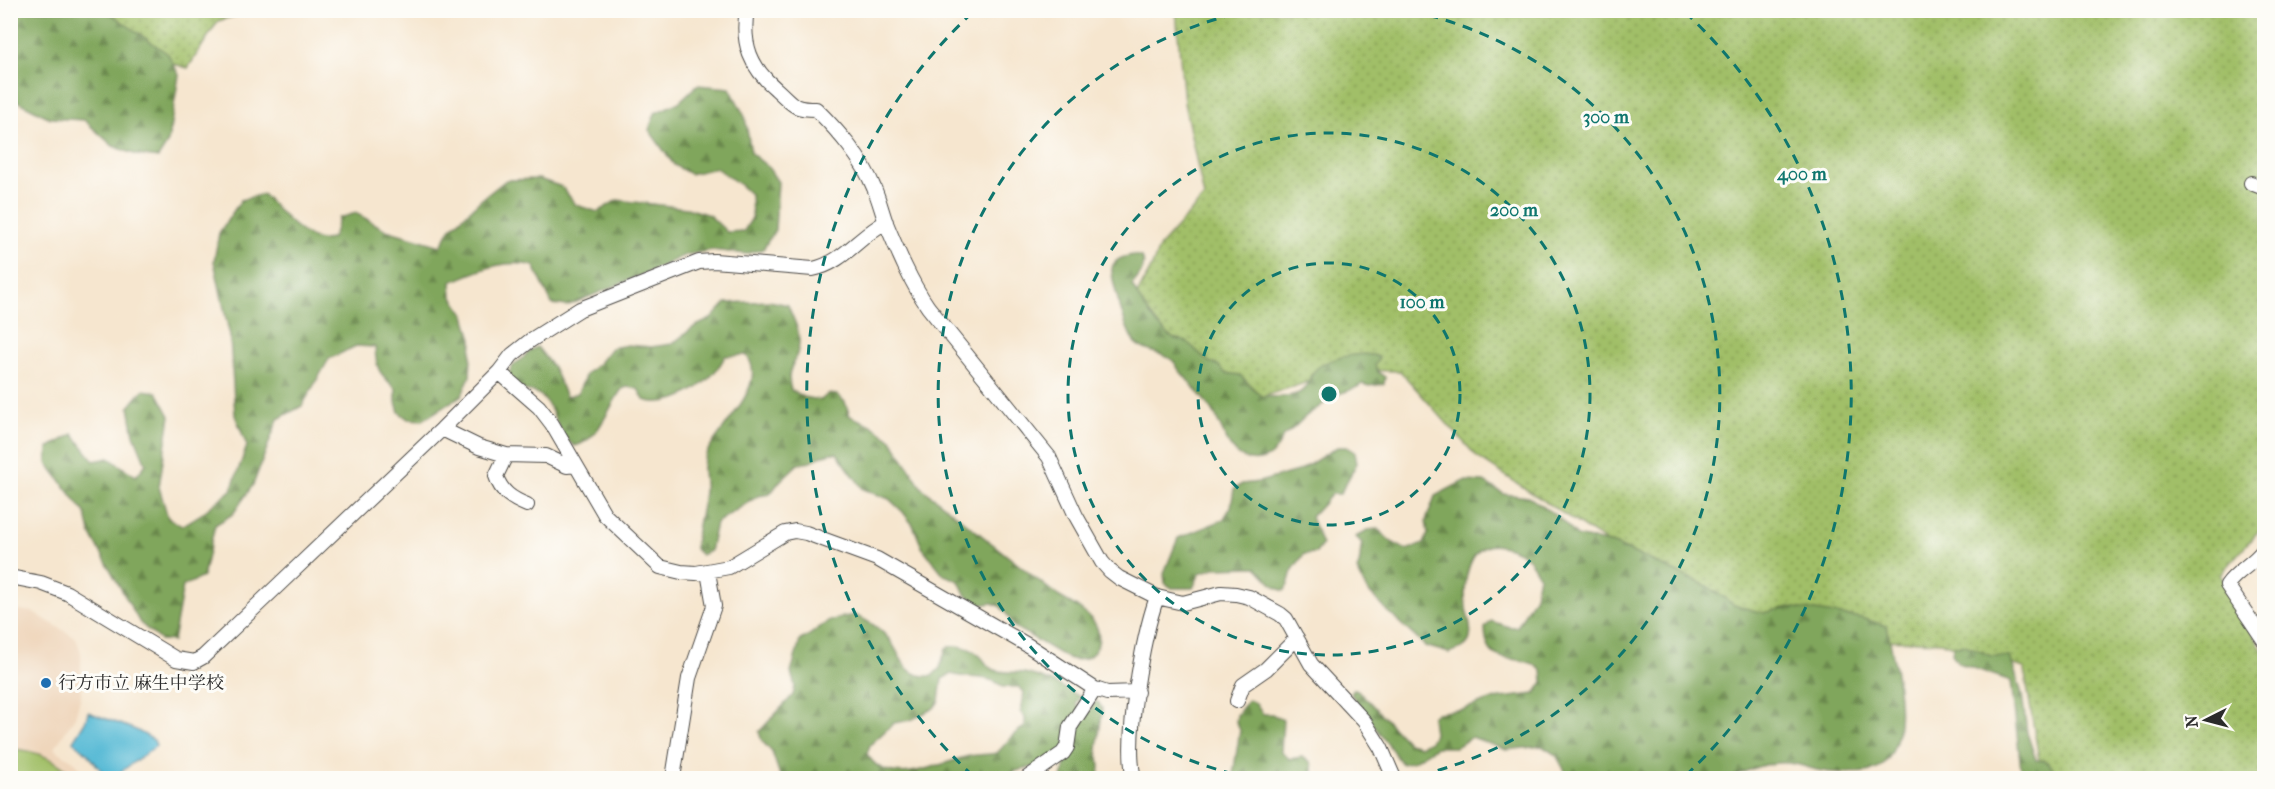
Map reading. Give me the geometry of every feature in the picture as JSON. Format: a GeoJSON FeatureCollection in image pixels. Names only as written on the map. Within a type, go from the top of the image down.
{"type":"FeatureCollection","features":[{"type":"Feature","properties":{"kind":"street"},"geometry":{"type":"LineString","coordinates":[[747,10],[744,26],[745,41],[755,68],[798,109],[816,110],[832,124],[853,151],[874,186],[886,222],[914,287],[1049,457],[1076,516],[1102,562],[1119,578],[1157,597],[1184,603],[1221,593],[1242,595],[1270,608],[1286,619],[1311,664],[1364,721],[1381,748],[1394,778]]}},
{"type":"Feature","properties":{"kind":"street"},"geometry":{"type":"LineString","coordinates":[[2251,183],[2265,188]]}},
{"type":"Feature","properties":{"kind":"street"},"geometry":{"type":"LineString","coordinates":[[10,577],[41,583],[67,593],[176,659],[194,662],[203,657],[442,429],[499,372],[512,355],[531,340],[580,309],[685,266],[714,261],[813,269],[837,261],[872,229],[886,222]]}},
{"type":"Feature","properties":{"kind":"street"},"geometry":{"type":"LineString","coordinates":[[499,372],[539,406],[605,515],[660,567],[681,572],[708,572],[729,567],[785,533],[795,531],[806,533],[877,559],[1029,646],[1095,689],[1107,693],[1137,692]]}},
{"type":"Feature","properties":{"kind":"street"},"geometry":{"type":"LineString","coordinates":[[442,429],[479,447],[506,455],[546,456],[567,466],[575,465]]}},
{"type":"Feature","properties":{"kind":"street"},"geometry":{"type":"LineString","coordinates":[[506,455],[496,476],[497,480],[512,499],[527,505]]}},
{"type":"Feature","properties":{"kind":"street"},"geometry":{"type":"LineString","coordinates":[[2265,549],[2241,573],[2232,577],[2228,585],[2265,640]]}},
{"type":"Feature","properties":{"kind":"street"},"geometry":{"type":"LineString","coordinates":[[673,778],[689,678],[714,606],[708,572]]}},
{"type":"Feature","properties":{"kind":"street"},"geometry":{"type":"LineString","coordinates":[[1134,778],[1131,750],[1137,692],[1150,615],[1157,597]]}},
{"type":"Feature","properties":{"kind":"street"},"geometry":{"type":"LineString","coordinates":[[1237,701],[1243,686],[1266,669],[1297,638]]}},
{"type":"Feature","properties":{"kind":"street"},"geometry":{"type":"LineString","coordinates":[[1027,778],[1063,753],[1067,747],[1070,727],[1095,689]]}},
{"type":"Feature","properties":{"kind":"shaded area","name":"行方市立 麻生中学校"},"geometry":{"type":"Polygon","coordinates":[[[11,609],[33,612],[76,638],[81,653],[81,696],[75,717],[54,749],[75,762],[88,778],[11,778],[11,609]]]}},
{"type":"Feature","properties":{"kind":"green space"},"geometry":{"type":"Polygon","coordinates":[[[11,10],[107,11],[168,54],[179,75],[168,142],[158,158],[137,155],[113,146],[84,120],[50,118],[11,98],[11,10]]]}},
{"type":"Feature","properties":{"kind":"green space"},"geometry":{"type":"Polygon","coordinates":[[[11,11],[252,11],[218,21],[188,68],[95,41],[11,11]]]}},
{"type":"Feature","properties":{"kind":"green space"},"geometry":{"type":"Polygon","coordinates":[[[1176,11],[2264,11],[2264,525],[2220,574],[2264,653],[2264,778],[2042,778],[2024,668],[1941,642],[1880,640],[1708,609],[1477,457],[1400,371],[1346,370],[1242,403],[1131,306],[1160,246],[1204,197],[1184,103],[1176,11]]]}},
{"type":"Feature","properties":{"kind":"green space"},"geometry":{"type":"Polygon","coordinates":[[[697,85],[730,88],[745,117],[751,153],[768,167],[778,182],[775,230],[763,249],[746,254],[712,250],[685,255],[567,306],[552,304],[534,266],[501,265],[451,282],[452,296],[465,315],[472,339],[470,376],[462,395],[423,420],[408,419],[399,412],[396,389],[380,371],[376,361],[375,347],[356,346],[329,359],[302,406],[278,419],[253,485],[233,514],[215,525],[203,577],[183,586],[173,641],[160,640],[140,623],[90,533],[86,514],[47,463],[48,448],[73,434],[94,461],[109,458],[136,476],[146,464],[134,435],[129,407],[143,390],[157,392],[170,416],[159,487],[168,518],[182,526],[231,490],[247,446],[235,415],[230,337],[214,261],[219,233],[241,200],[263,194],[291,223],[308,236],[317,239],[325,240],[333,237],[339,218],[356,213],[386,230],[441,246],[450,229],[506,180],[539,179],[562,187],[576,205],[598,212],[617,200],[687,208],[709,215],[727,232],[744,231],[752,218],[751,195],[716,168],[690,174],[674,165],[649,130],[655,113],[679,102],[697,85]]]}},
{"type":"Feature","properties":{"kind":"green space"},"geometry":{"type":"Polygon","coordinates":[[[1134,255],[1142,257],[1144,264],[1140,275],[1132,285],[1143,305],[1159,326],[1172,338],[1187,342],[1225,373],[1240,375],[1261,396],[1295,395],[1304,389],[1317,368],[1333,360],[1363,354],[1379,357],[1375,365],[1378,372],[1385,377],[1384,384],[1369,386],[1362,384],[1335,395],[1283,436],[1275,451],[1267,457],[1250,460],[1242,457],[1230,445],[1210,407],[1173,361],[1139,346],[1132,338],[1120,307],[1112,269],[1117,260],[1134,255]]]}},
{"type":"Feature","properties":{"kind":"green space"},"geometry":{"type":"Polygon","coordinates":[[[770,301],[788,305],[798,333],[797,355],[789,375],[791,390],[803,397],[821,400],[828,394],[837,395],[845,402],[850,416],[871,425],[891,439],[922,488],[1093,621],[1099,636],[1091,655],[1076,660],[1067,658],[1013,626],[1000,606],[992,603],[980,605],[965,594],[959,581],[944,575],[922,547],[913,525],[903,512],[889,499],[863,489],[837,453],[798,464],[770,494],[758,496],[716,523],[710,551],[701,555],[695,549],[703,497],[704,458],[747,392],[752,379],[752,366],[746,355],[725,356],[711,376],[691,392],[679,398],[655,402],[644,400],[638,389],[627,387],[622,389],[597,430],[584,443],[575,446],[564,436],[550,408],[541,396],[520,389],[508,381],[513,366],[537,347],[553,367],[566,397],[578,393],[586,374],[611,348],[628,345],[651,347],[672,344],[694,327],[711,319],[726,303],[770,301]]]}},
{"type":"Feature","properties":{"kind":"green space"},"geometry":{"type":"Polygon","coordinates":[[[1337,447],[1347,447],[1355,452],[1357,463],[1340,494],[1332,494],[1311,517],[1322,545],[1316,553],[1304,554],[1292,571],[1284,591],[1275,587],[1256,567],[1214,568],[1200,573],[1193,588],[1172,588],[1165,583],[1164,573],[1178,538],[1223,520],[1231,507],[1234,489],[1242,484],[1259,482],[1301,470],[1337,447]]]}},
{"type":"Feature","properties":{"kind":"green space"},"geometry":{"type":"Polygon","coordinates":[[[1464,481],[1484,482],[1504,494],[1529,497],[1557,516],[1577,536],[1614,544],[1707,586],[1734,605],[1763,613],[1789,607],[1861,618],[1887,626],[1899,702],[1896,742],[1889,757],[1873,771],[1859,772],[1828,772],[1796,764],[1772,763],[1731,778],[1569,778],[1556,755],[1542,746],[1506,750],[1472,737],[1456,747],[1436,747],[1414,761],[1402,764],[1351,694],[1354,689],[1362,694],[1408,743],[1420,746],[1430,741],[1434,734],[1432,717],[1437,713],[1464,709],[1493,699],[1535,694],[1543,682],[1542,671],[1535,665],[1493,653],[1486,640],[1485,628],[1491,621],[1517,627],[1535,596],[1539,576],[1532,564],[1520,552],[1501,546],[1490,546],[1481,549],[1475,556],[1467,575],[1465,597],[1471,630],[1470,638],[1464,646],[1449,653],[1425,646],[1366,589],[1357,570],[1362,543],[1356,537],[1367,530],[1378,529],[1390,541],[1406,550],[1424,544],[1428,534],[1426,521],[1435,496],[1464,481]]]}},
{"type":"Feature","properties":{"kind":"green space"},"geometry":{"type":"Polygon","coordinates":[[[854,615],[882,631],[894,646],[904,665],[915,674],[932,676],[940,668],[946,648],[959,646],[977,653],[992,669],[1031,675],[1067,690],[1080,697],[1076,703],[1084,712],[1088,713],[1095,702],[1098,702],[1102,708],[1097,749],[1100,766],[1099,778],[1062,778],[1065,765],[1061,760],[1016,771],[1003,778],[781,778],[772,752],[762,741],[759,732],[793,695],[795,686],[791,673],[800,640],[829,622],[854,615]],[[951,674],[942,679],[939,701],[934,708],[911,720],[894,723],[870,745],[867,754],[876,765],[887,771],[912,772],[969,756],[997,753],[1025,727],[1025,717],[1021,712],[1024,692],[1019,687],[1003,687],[991,680],[951,674]]]}},
{"type":"Feature","properties":{"kind":"green space"},"geometry":{"type":"Polygon","coordinates":[[[1965,645],[1991,656],[2010,657],[2022,694],[2027,733],[2036,760],[2046,761],[2058,774],[2057,778],[2022,778],[2011,681],[1959,663],[1952,654],[1953,646],[1965,645]]]}},
{"type":"Feature","properties":{"kind":"green space"},"geometry":{"type":"Polygon","coordinates":[[[1248,700],[1256,703],[1263,714],[1272,714],[1283,720],[1281,752],[1290,759],[1302,757],[1311,762],[1313,773],[1318,778],[1237,778],[1233,775],[1240,730],[1236,722],[1237,715],[1248,700]]]}},
{"type":"Feature","properties":{"kind":"green space"},"geometry":{"type":"Polygon","coordinates":[[[11,749],[29,751],[46,757],[75,778],[11,778],[11,749]]]}},
{"type":"Feature","properties":{"kind":"water"},"geometry":{"type":"Polygon","coordinates":[[[88,712],[136,730],[154,740],[156,746],[112,778],[107,778],[88,754],[73,741],[86,720],[88,712]]]}},
{"type":"Feature","properties":{"kind":"place","name":"行方市立 麻生中学校"},"geometry":{"type":"Point","coordinates":[46,683]}}]}
